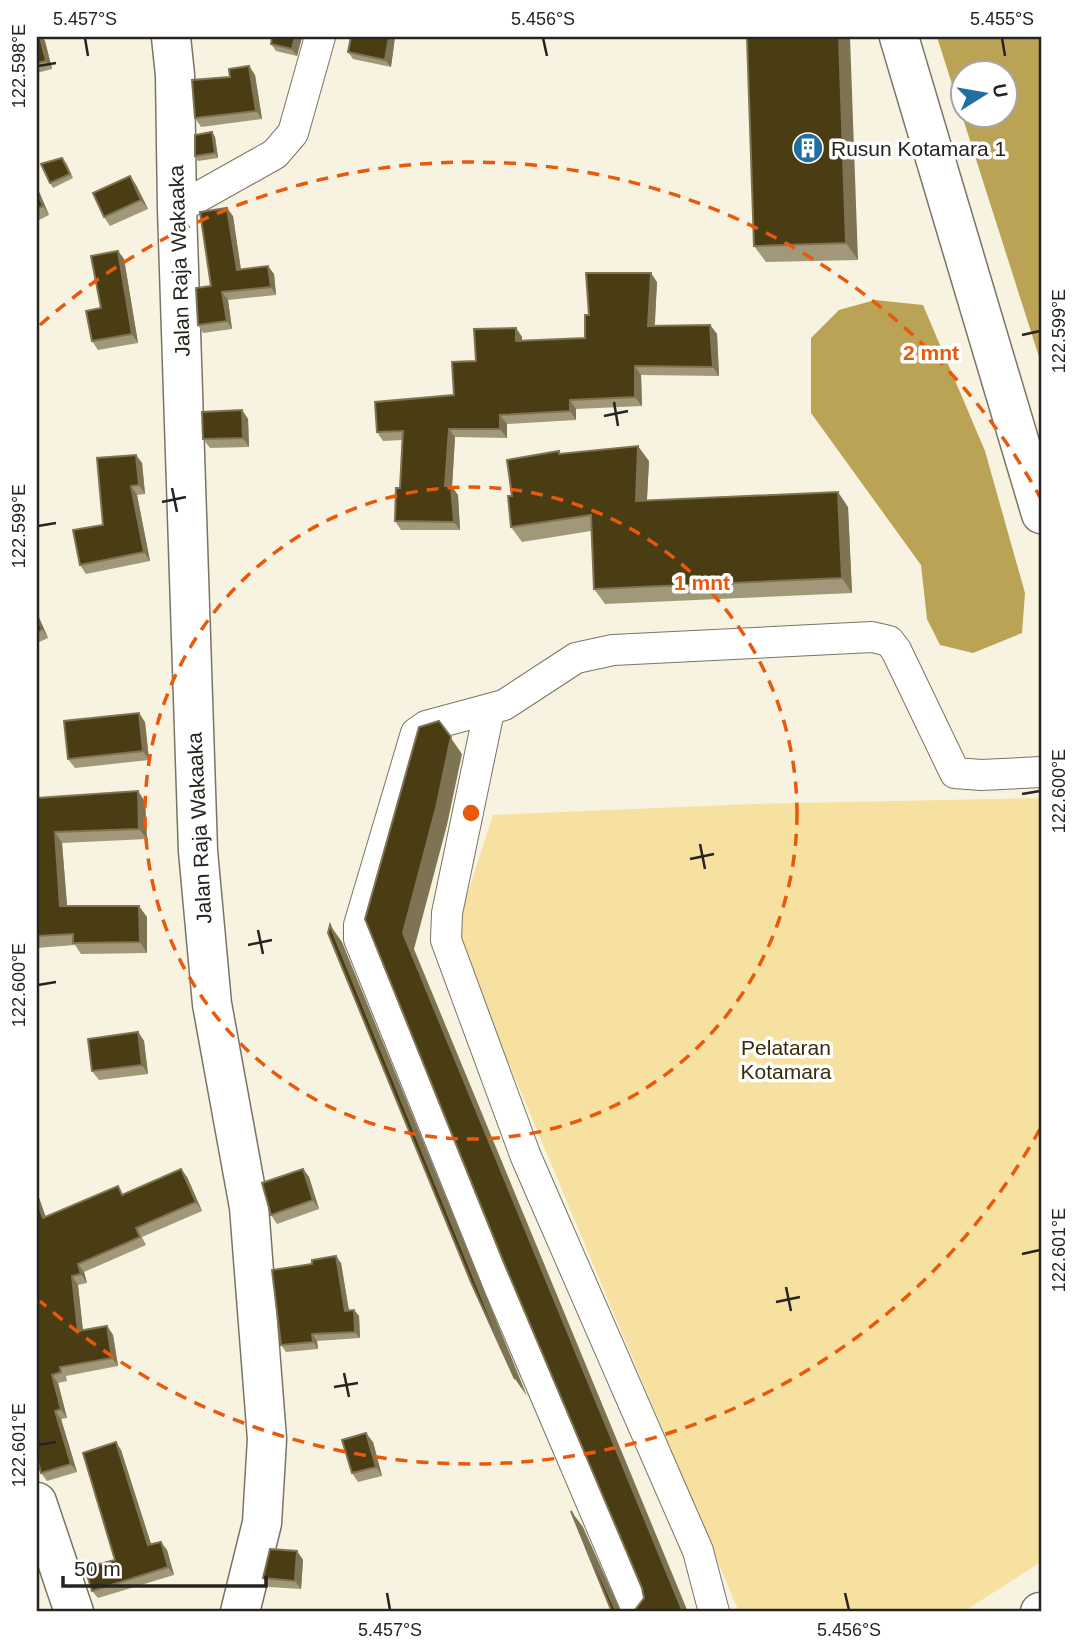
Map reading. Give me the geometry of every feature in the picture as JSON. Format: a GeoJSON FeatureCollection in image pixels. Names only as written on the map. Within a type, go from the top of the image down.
{"type":"FeatureCollection","features":[{"type":"Feature","properties":{"kind":"street","name":"Jalan Raja Wakaaka"},"geometry":{"type":"LineString","coordinates":[[171,37],[175,75],[198,851],[212,1004],[250,1207],[267,1439],[262,1523],[240,1612]]}},
{"type":"Feature","properties":{"kind":"street"},"geometry":{"type":"LineString","coordinates":[[177,209],[275,154],[293,133],[320,37]]}},
{"type":"Feature","properties":{"kind":"street"},"geometry":{"type":"LineString","coordinates":[[899,37],[1041,514]]}},
{"type":"Feature","properties":{"kind":"street"},"geometry":{"type":"LineString","coordinates":[[638,1612],[499,1286],[359,939],[359,925],[415,733],[426,726],[489,711],[516,698],[576,658],[613,649],[872,637],[889,641],[896,650],[955,773],[981,775],[1041,772]]}},
{"type":"Feature","properties":{"kind":"street"},"geometry":{"type":"LineString","coordinates":[[489,711],[447,914],[446,940],[526,1157],[698,1551],[714,1612]]}},
{"type":"Feature","properties":{"kind":"street"},"geometry":{"type":"LineString","coordinates":[[37,1502],[74,1612]]}},
{"type":"Feature","properties":{"kind":"green space","name":"Pelataran Kotamara"},"geometry":{"type":"Polygon","coordinates":[[[1041,798],[1041,1562],[963,1612],[739,1612],[461,949],[459,920],[493,815],[753,804],[1041,798]]]}},
{"type":"Feature","properties":{"kind":"shaded area"},"geometry":{"type":"Polygon","coordinates":[[[937,37],[1041,37],[1041,363],[966,130],[1018,130],[1018,60],[948,60],[948,71],[937,37]]]}},
{"type":"Feature","properties":{"kind":"shaded area"},"geometry":{"type":"Polygon","coordinates":[[[875,300],[923,305],[985,451],[1025,593],[1022,633],[973,653],[940,645],[927,619],[921,565],[811,413],[811,338],[839,310],[875,300]]]}},
{"type":"Feature","properties":{"kind":"building"},"geometry":{"type":"Polygon","coordinates":[[[37,37],[40,37],[46,61],[37,63],[37,37]]]}},
{"type":"Feature","properties":{"kind":"building"},"geometry":{"type":"Polygon","coordinates":[[[272,37],[295,37],[292,49],[271,44],[272,37]]]}},
{"type":"Feature","properties":{"kind":"building"},"geometry":{"type":"Polygon","coordinates":[[[351,37],[389,37],[385,60],[348,52],[351,37]]]}},
{"type":"Feature","properties":{"kind":"building","name":"Rusun Kotamara 1"},"geometry":{"type":"Polygon","coordinates":[[[747,37],[839,37],[846,243],[754,246],[747,37]]]}},
{"type":"Feature","properties":{"kind":"building"},"geometry":{"type":"Polygon","coordinates":[[[249,66],[256,111],[195,118],[192,80],[230,77],[229,69],[249,66]]]}},
{"type":"Feature","properties":{"kind":"building"},"geometry":{"type":"Polygon","coordinates":[[[212,132],[215,153],[195,156],[195,135],[212,132]]]}},
{"type":"Feature","properties":{"kind":"building"},"geometry":{"type":"Polygon","coordinates":[[[62,158],[70,174],[50,183],[41,164],[62,158]]]}},
{"type":"Feature","properties":{"kind":"building"},"geometry":{"type":"Polygon","coordinates":[[[130,176],[141,200],[104,217],[93,193],[130,176]]]}},
{"type":"Feature","properties":{"kind":"building"},"geometry":{"type":"Polygon","coordinates":[[[37,192],[43,206],[37,209],[37,192]]]}},
{"type":"Feature","properties":{"kind":"building"},"geometry":{"type":"Polygon","coordinates":[[[227,208],[237,270],[268,266],[271,287],[222,292],[227,321],[198,325],[196,288],[211,286],[200,212],[227,208]]]}},
{"type":"Feature","properties":{"kind":"building"},"geometry":{"type":"Polygon","coordinates":[[[118,251],[132,334],[92,341],[86,311],[101,308],[91,256],[118,251]]]}},
{"type":"Feature","properties":{"kind":"building"},"geometry":{"type":"Polygon","coordinates":[[[586,273],[651,273],[648,326],[710,325],[713,367],[635,366],[635,397],[570,400],[570,411],[500,415],[500,429],[449,429],[445,486],[451,486],[454,522],[395,521],[403,431],[377,432],[375,402],[454,395],[452,362],[476,361],[474,329],[516,328],[516,341],[585,338],[585,315],[589,315],[586,273]]]}},
{"type":"Feature","properties":{"kind":"building"},"geometry":{"type":"Polygon","coordinates":[[[242,410],[243,438],[203,439],[202,412],[242,410]]]}},
{"type":"Feature","properties":{"kind":"building"},"geometry":{"type":"Polygon","coordinates":[[[638,446],[636,501],[838,492],[842,578],[594,589],[591,515],[511,527],[508,496],[512,496],[507,460],[559,451],[559,454],[638,446]]]}},
{"type":"Feature","properties":{"kind":"building"},"geometry":{"type":"Polygon","coordinates":[[[136,455],[139,485],[131,486],[144,552],[80,565],[73,530],[103,525],[97,458],[136,455]]]}},
{"type":"Feature","properties":{"kind":"building"},"geometry":{"type":"Polygon","coordinates":[[[37,618],[42,629],[37,632],[37,618]]]}},
{"type":"Feature","properties":{"kind":"building"},"geometry":{"type":"Polygon","coordinates":[[[139,713],[143,751],[68,759],[64,721],[139,713]]]}},
{"type":"Feature","properties":{"kind":"building"},"geometry":{"type":"Polygon","coordinates":[[[439,721],[451,737],[436,808],[403,933],[683,1612],[627,1612],[634,1611],[644,1598],[642,1588],[504,1263],[365,919],[419,727],[439,721]]]}},
{"type":"Feature","properties":{"kind":"building"},"geometry":{"type":"Polygon","coordinates":[[[138,791],[139,829],[55,832],[60,906],[139,906],[140,942],[73,943],[73,934],[37,936],[37,798],[138,791]]]}},
{"type":"Feature","properties":{"kind":"building"},"geometry":{"type":"Polygon","coordinates":[[[330,925],[515,1379],[471,1282],[328,933],[330,925]]]}},
{"type":"Feature","properties":{"kind":"building"},"geometry":{"type":"Polygon","coordinates":[[[138,1032],[142,1065],[92,1071],[88,1039],[138,1032]]]}},
{"type":"Feature","properties":{"kind":"building"},"geometry":{"type":"Polygon","coordinates":[[[181,1169],[196,1202],[136,1228],[140,1237],[78,1264],[81,1274],[72,1276],[78,1331],[107,1326],[112,1358],[60,1367],[61,1372],[52,1375],[61,1409],[55,1411],[71,1464],[41,1473],[37,1458],[37,1201],[43,1218],[118,1186],[122,1195],[181,1169]]]}},
{"type":"Feature","properties":{"kind":"building"},"geometry":{"type":"Polygon","coordinates":[[[303,1169],[313,1200],[271,1215],[262,1183],[303,1169]]]}},
{"type":"Feature","properties":{"kind":"building"},"geometry":{"type":"Polygon","coordinates":[[[336,1256],[345,1311],[354,1310],[355,1332],[312,1334],[313,1342],[281,1345],[272,1270],[312,1264],[312,1260],[336,1256]]]}},
{"type":"Feature","properties":{"kind":"building"},"geometry":{"type":"Polygon","coordinates":[[[366,1433],[376,1467],[352,1473],[342,1440],[366,1433]]]}},
{"type":"Feature","properties":{"kind":"building"},"geometry":{"type":"Polygon","coordinates":[[[116,1442],[148,1545],[161,1542],[168,1567],[92,1591],[85,1568],[115,1560],[83,1453],[116,1442]]]}},
{"type":"Feature","properties":{"kind":"building"},"geometry":{"type":"Polygon","coordinates":[[[571,1511],[615,1609],[624,1612],[612,1612],[571,1511]]]}},
{"type":"Feature","properties":{"kind":"building"},"geometry":{"type":"Polygon","coordinates":[[[270,1549],[297,1551],[295,1581],[263,1578],[270,1549]]]}},
{"type":"Feature","properties":{"kind":"place","name":"Rusun Kotamara 1"},"geometry":{"type":"Point","coordinates":[808,148]}}]}
